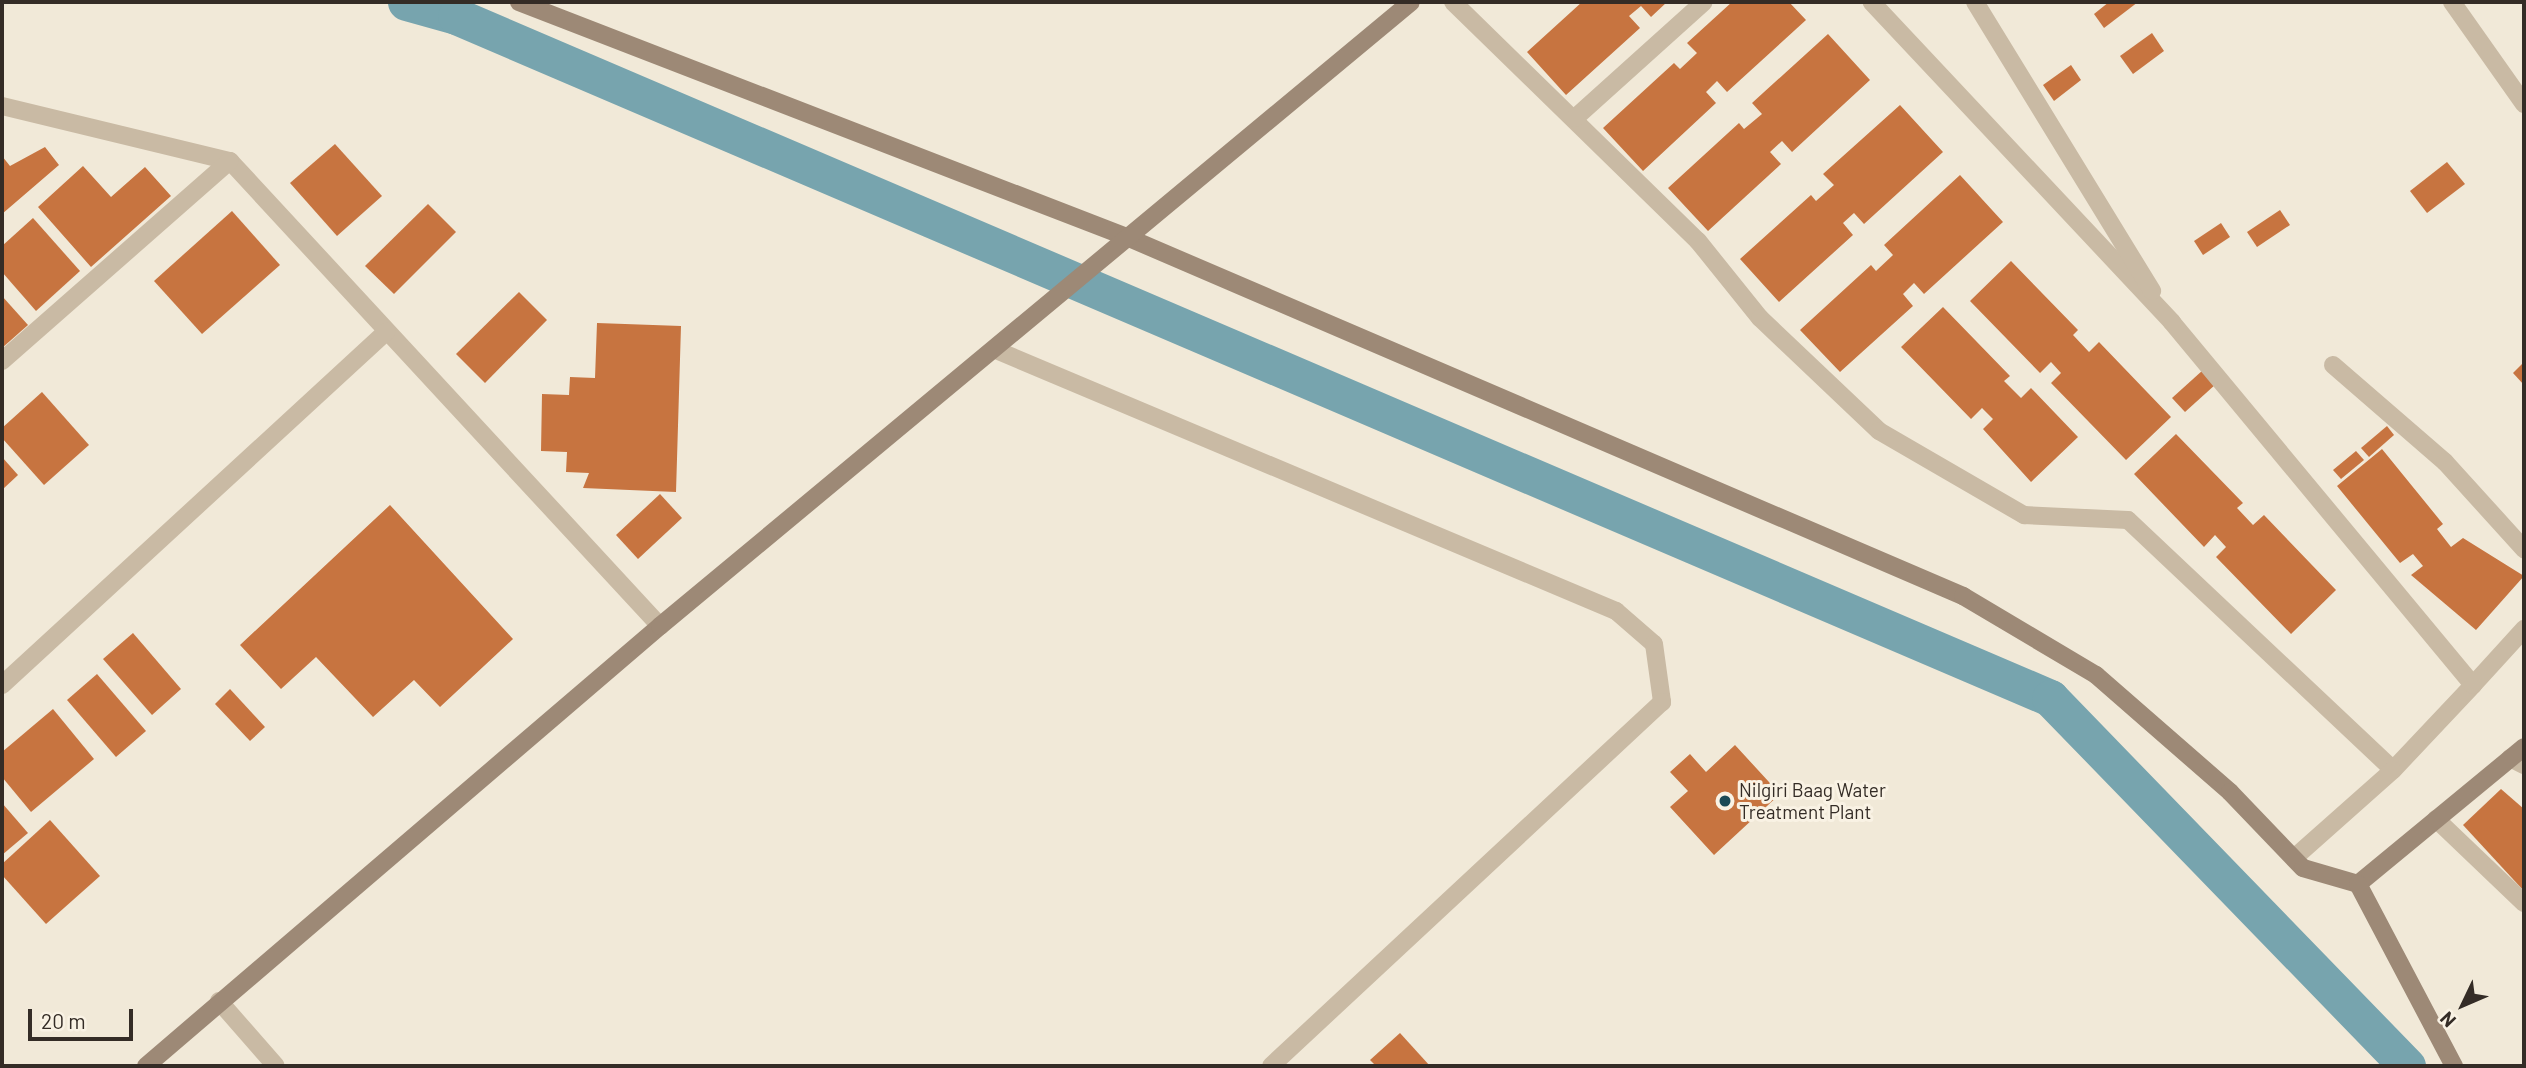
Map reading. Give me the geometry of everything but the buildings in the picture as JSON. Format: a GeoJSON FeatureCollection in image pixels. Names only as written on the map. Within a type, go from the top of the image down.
{"type":"FeatureCollection","features":[{"type":"Feature","properties":{"kind":"street"},"geometry":{"type":"LineString","coordinates":[[519,2],[1123,243],[1963,596],[2096,675],[2230,792],[2303,868],[2358,884],[2454,1066]]}},
{"type":"Feature","properties":{"kind":"street"},"geometry":{"type":"LineString","coordinates":[[146,1066],[660,626],[1412,2]]}},
{"type":"Feature","properties":{"kind":"street"},"geometry":{"type":"LineString","coordinates":[[1453,2],[1698,241],[1760,318],[1879,431],[2024,515],[2128,520],[2393,770]]}},
{"type":"Feature","properties":{"kind":"street"},"geometry":{"type":"LineString","coordinates":[[1574,118],[1704,2]]}},
{"type":"Feature","properties":{"kind":"street"},"geometry":{"type":"LineString","coordinates":[[1871,2],[2172,322],[2473,685]]}},
{"type":"Feature","properties":{"kind":"street"},"geometry":{"type":"LineString","coordinates":[[1975,2],[2172,322]]}},
{"type":"Feature","properties":{"kind":"street"},"geometry":{"type":"LineString","coordinates":[[2452,2],[2524,104]]}},
{"type":"Feature","properties":{"kind":"street"},"geometry":{"type":"LineString","coordinates":[[2,106],[230,161],[660,626]]}},
{"type":"Feature","properties":{"kind":"street"},"geometry":{"type":"LineString","coordinates":[[2,361],[230,161]]}},
{"type":"Feature","properties":{"kind":"street"},"geometry":{"type":"LineString","coordinates":[[2,685],[386,332]]}},
{"type":"Feature","properties":{"kind":"street"},"geometry":{"type":"LineString","coordinates":[[996,349],[1616,611],[1654,644],[1662,702],[1271,1066]]}},
{"type":"Feature","properties":{"kind":"street"},"geometry":{"type":"LineString","coordinates":[[2333,365],[2445,462],[2524,549]]}},
{"type":"Feature","properties":{"kind":"street"},"geometry":{"type":"LineString","coordinates":[[2294,858],[2393,770],[2524,629]]}},
{"type":"Feature","properties":{"kind":"street"},"geometry":{"type":"LineString","coordinates":[[2358,884],[2436,819],[2520,756]]}},
{"type":"Feature","properties":{"kind":"street"},"geometry":{"type":"LineString","coordinates":[[2436,819],[2524,903]]}},
{"type":"Feature","properties":{"kind":"street"},"geometry":{"type":"LineString","coordinates":[[219,1001],[276,1066]]}},
{"type":"Feature","properties":{"kind":"waterway"},"geometry":{"type":"LineString","coordinates":[[406,2],[456,16],[2050,698],[2407,1066]]}},
{"type":"Feature","properties":{"kind":"place","name":"Nilgiri Baag Water Treatment Plant"},"geometry":{"type":"Point","coordinates":[1725,801]}}]}
